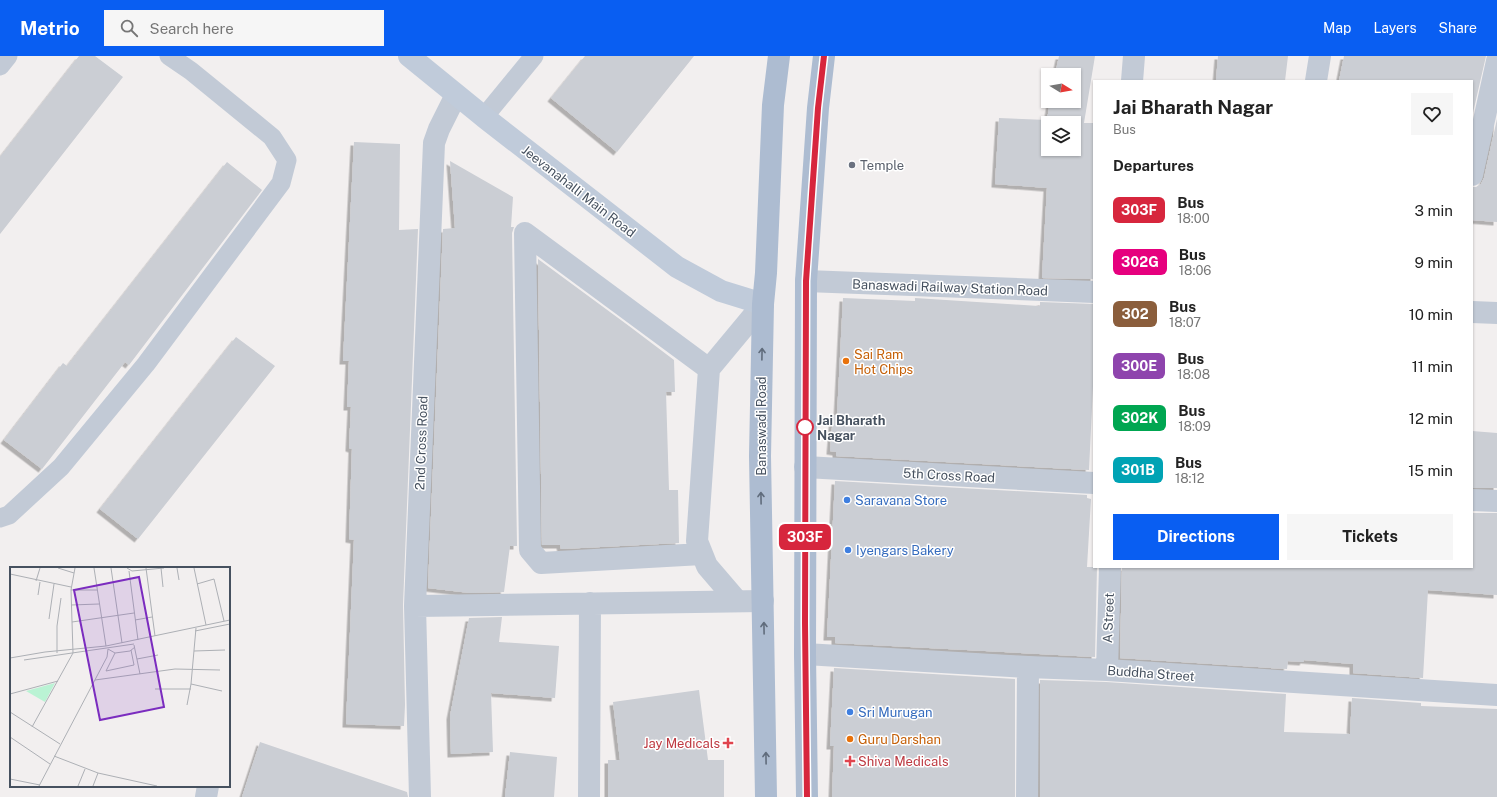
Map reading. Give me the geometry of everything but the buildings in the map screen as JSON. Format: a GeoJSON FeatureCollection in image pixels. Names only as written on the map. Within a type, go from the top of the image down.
{"type":"FeatureCollection","features":[{"type":"Feature","properties":{"kind":"main road","name":"Banaswadi Road"},"geometry":{"type":"LineString","coordinates":[[766,797],[760,456],[763,304],[766,273],[773,105],[779,56]]}},
{"type":"Feature","properties":{"kind":"main road"},"geometry":{"type":"LineString","coordinates":[[807,797],[805,654],[806,281],[818,108],[824,56]]}},
{"type":"Feature","properties":{"kind":"street","name":"Jeevanahalli Main Road"},"geometry":{"type":"LineString","coordinates":[[409,56],[456,95],[677,267],[721,291],[763,304]]}},
{"type":"Feature","properties":{"kind":"street"},"geometry":{"type":"LineString","coordinates":[[1132,80],[1134,56]]}},
{"type":"Feature","properties":{"kind":"street"},"geometry":{"type":"LineString","coordinates":[[1316,80],[1320,56]]}},
{"type":"Feature","properties":{"kind":"street"},"geometry":{"type":"LineString","coordinates":[[1473,170],[1497,61]]}},
{"type":"Feature","properties":{"kind":"street","name":"2nd Cross Road"},"geometry":{"type":"LineString","coordinates":[[420,797],[415,606],[434,143],[439,129],[456,95]]}},
{"type":"Feature","properties":{"kind":"street"},"geometry":{"type":"LineString","coordinates":[[702,554],[541,563],[530,550],[525,233],[709,369]]}},
{"type":"Feature","properties":{"kind":"street","name":"Banaswadi Railway Station Road"},"geometry":{"type":"LineString","coordinates":[[806,281],[1093,292]]}},
{"type":"Feature","properties":{"kind":"street"},"geometry":{"type":"LineString","coordinates":[[737,601],[707,566],[697,541],[709,369],[763,304]]}},
{"type":"Feature","properties":{"kind":"street"},"geometry":{"type":"LineString","coordinates":[[1473,312],[1497,313]]}},
{"type":"Feature","properties":{"kind":"street","name":"5th Cross Road"},"geometry":{"type":"LineString","coordinates":[[805,467],[1093,483]]}},
{"type":"Feature","properties":{"kind":"street"},"geometry":{"type":"LineString","coordinates":[[1473,500],[1497,501]]}},
{"type":"Feature","properties":{"kind":"street","name":"A Street"},"geometry":{"type":"LineString","coordinates":[[1107,670],[1110,568]]}},
{"type":"Feature","properties":{"kind":"street"},"geometry":{"type":"LineString","coordinates":[[415,606],[763,601]]}},
{"type":"Feature","properties":{"kind":"street"},"geometry":{"type":"LineString","coordinates":[[589,797],[590,604]]}},
{"type":"Feature","properties":{"kind":"street","name":"Buddha Street"},"geometry":{"type":"LineString","coordinates":[[805,654],[1107,670],[1497,695]]}},
{"type":"Feature","properties":{"kind":"street"},"geometry":{"type":"LineString","coordinates":[[1027,797],[1028,667]]}},
{"type":"Feature","properties":{"kind":"street"},"geometry":{"type":"LineString","coordinates":[[206,797],[208,787]]}},
{"type":"Feature","properties":{"kind":"lane"},"geometry":{"type":"LineString","coordinates":[[0,66],[8,56]]}},
{"type":"Feature","properties":{"kind":"lane"},"geometry":{"type":"LineString","coordinates":[[0,518],[9,515],[60,467],[146,364],[281,183],[287,160],[272,137],[191,71],[169,56]]}},
{"type":"Feature","properties":{"kind":"lane"},"geometry":{"type":"LineString","coordinates":[[484,117],[534,56]]}},
{"type":"Feature","properties":{"kind":"bus line","name":"303F"},"geometry":{"type":"LineString","coordinates":[[807,797],[805,623],[806,281],[818,108],[824,56]]}},
{"type":"Feature","properties":{"kind":"place","name":"Temple"},"geometry":{"type":"Point","coordinates":[852,165]}},
{"type":"Feature","properties":{"kind":"place","name":"Sai Ram Hot Chips"},"geometry":{"type":"Point","coordinates":[846,361]}},
{"type":"Feature","properties":{"kind":"place","name":"Jai Bharath Nagar"},"geometry":{"type":"Point","coordinates":[805,427]}},
{"type":"Feature","properties":{"kind":"place","name":"Saravana Store"},"geometry":{"type":"Point","coordinates":[847,500]}},
{"type":"Feature","properties":{"kind":"place","name":"Iyengars Bakery"},"geometry":{"type":"Point","coordinates":[848,550]}},
{"type":"Feature","properties":{"kind":"place","name":"Sri Murugan"},"geometry":{"type":"Point","coordinates":[850,712]}},
{"type":"Feature","properties":{"kind":"place","name":"Guru Darshan"},"geometry":{"type":"Point","coordinates":[850,739]}},
{"type":"Feature","properties":{"kind":"place","name":"Jay Medicals"},"geometry":{"type":"Point","coordinates":[728,743]}},
{"type":"Feature","properties":{"kind":"place","name":"Shiva Medicals"},"geometry":{"type":"Point","coordinates":[850,761]}}]}
